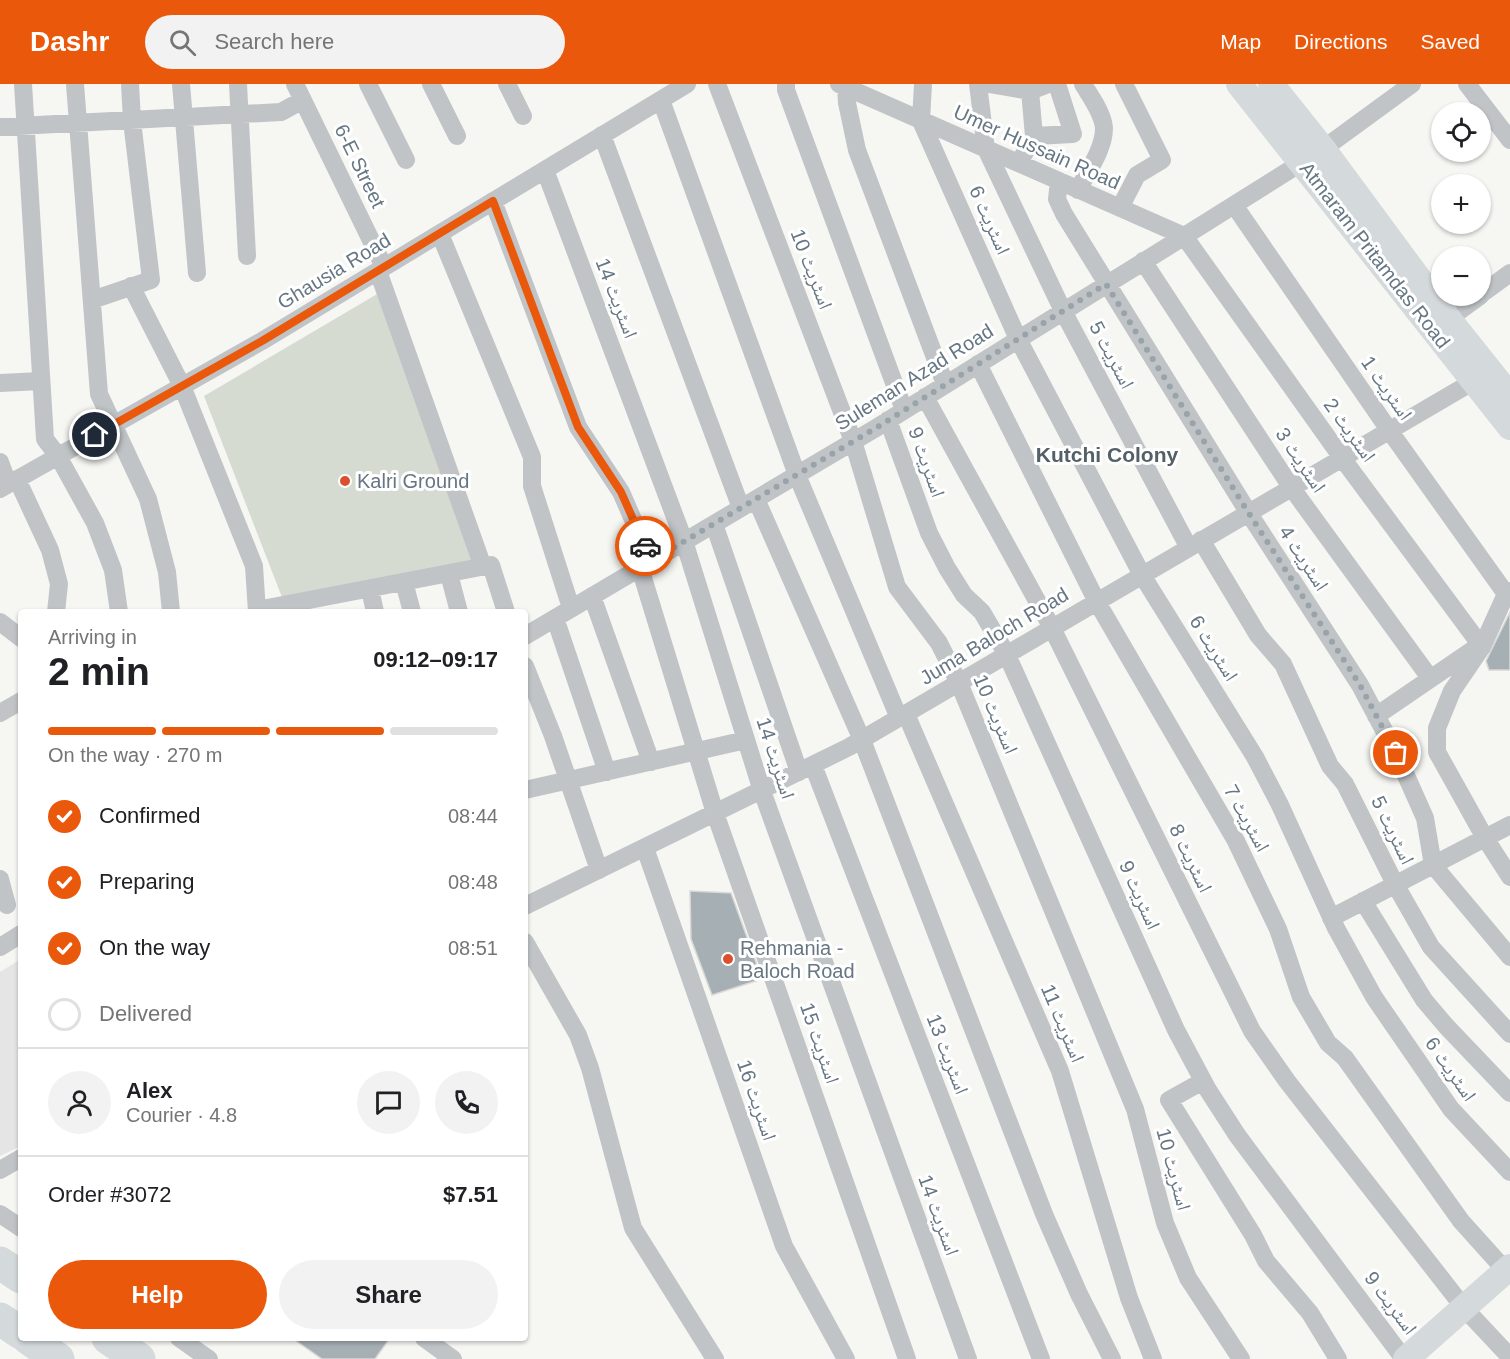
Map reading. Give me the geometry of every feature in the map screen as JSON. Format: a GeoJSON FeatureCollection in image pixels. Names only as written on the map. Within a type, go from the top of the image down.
{"type":"FeatureCollection","features":[{"type":"Feature","properties":{"kind":"highway"},"geometry":{"type":"LineString","coordinates":[[0,1263],[18,1275]]}},
{"type":"Feature","properties":{"kind":"highway"},"geometry":{"type":"LineString","coordinates":[[0,1318],[18,1331]]}},
{"type":"Feature","properties":{"kind":"highway"},"geometry":{"type":"LineString","coordinates":[[32,1341],[58,1359]]}},
{"type":"Feature","properties":{"kind":"highway"},"geometry":{"type":"LineString","coordinates":[[112,1341],[139,1359]]}},
{"type":"Feature","properties":{"kind":"main road","name":"Atmaram Pritamdas Road"},"geometry":{"type":"LineString","coordinates":[[1239,84],[1301,163],[1441,324],[1510,396]]}},
{"type":"Feature","properties":{"kind":"main road","name":"Atmaram Pritamdas Road"},"geometry":{"type":"LineString","coordinates":[[1271,84],[1323,149],[1441,324],[1474,381],[1510,427]]}},
{"type":"Feature","properties":{"kind":"main road"},"geometry":{"type":"LineString","coordinates":[[1405,1359],[1465,1309],[1508,1269]]}},
{"type":"Feature","properties":{"kind":"street"},"geometry":{"type":"LineString","coordinates":[[23,84],[45,439],[58,456],[95,523],[113,570],[119,609]]}},
{"type":"Feature","properties":{"kind":"street"},"geometry":{"type":"LineString","coordinates":[[75,84],[99,394],[148,499],[167,572],[171,609]]}},
{"type":"Feature","properties":{"kind":"street"},"geometry":{"type":"LineString","coordinates":[[92,300],[151,280],[132,121],[130,84]]}},
{"type":"Feature","properties":{"kind":"street"},"geometry":{"type":"LineString","coordinates":[[181,84],[197,273]]}},
{"type":"Feature","properties":{"kind":"street"},"geometry":{"type":"LineString","coordinates":[[238,84],[247,256]]}},
{"type":"Feature","properties":{"kind":"street"},"geometry":{"type":"LineString","coordinates":[[368,84],[406,160]]}},
{"type":"Feature","properties":{"kind":"street"},"geometry":{"type":"LineString","coordinates":[[431,84],[457,136]]}},
{"type":"Feature","properties":{"kind":"street"},"geometry":{"type":"LineString","coordinates":[[507,84],[523,116]]}},
{"type":"Feature","properties":{"kind":"street","name":"Ghausia Road"},"geometry":{"type":"LineString","coordinates":[[8,484],[262,341],[687,84]]}},
{"type":"Feature","properties":{"kind":"street","name":"اسٹریٹ 10"},"geometry":{"type":"LineString","coordinates":[[717,84],[854,441],[897,587],[939,643],[959,683],[1135,1109],[1166,1223],[1188,1278],[1241,1359]]}},
{"type":"Feature","properties":{"kind":"street"},"geometry":{"type":"LineString","coordinates":[[786,84],[786,90],[904,410]]}},
{"type":"Feature","properties":{"kind":"street"},"geometry":{"type":"LineString","coordinates":[[921,121],[923,84]]}},
{"type":"Feature","properties":{"kind":"street","name":"اسٹریٹ 5"},"geometry":{"type":"LineString","coordinates":[[978,84],[986,149],[1063,311],[1195,544],[1258,635],[1284,664],[1330,766],[1345,784],[1395,884],[1431,947],[1510,1034]]}},
{"type":"Feature","properties":{"kind":"street"},"geometry":{"type":"LineString","coordinates":[[989,84],[1030,90],[1048,84]]}},
{"type":"Feature","properties":{"kind":"street"},"geometry":{"type":"LineString","coordinates":[[1035,136],[1073,134],[1057,84]]}},
{"type":"Feature","properties":{"kind":"street"},"geometry":{"type":"LineString","coordinates":[[1120,208],[1137,175],[1162,160],[1124,84]]}},
{"type":"Feature","properties":{"kind":"street"},"geometry":{"type":"LineString","coordinates":[[1467,84],[1510,140]]}},
{"type":"Feature","properties":{"kind":"street","name":"Suleman Azad Road"},"geometry":{"type":"LineString","coordinates":[[528,634],[854,441],[1234,205],[1323,149],[1407,85]]}},
{"type":"Feature","properties":{"kind":"street"},"geometry":{"type":"LineString","coordinates":[[842,86],[857,150],[945,384]]}},
{"type":"Feature","properties":{"kind":"street","name":"Umer Hussain Road"},"geometry":{"type":"LineString","coordinates":[[842,86],[1184,236]]}},
{"type":"Feature","properties":{"kind":"street"},"geometry":{"type":"LineString","coordinates":[[1078,190],[1098,154],[1104,128],[1088,86]]}},
{"type":"Feature","properties":{"kind":"street"},"geometry":{"type":"LineString","coordinates":[[1019,163],[1035,136],[1030,90]]}},
{"type":"Feature","properties":{"kind":"street"},"geometry":{"type":"LineString","coordinates":[[0,127],[281,112],[299,92]]}},
{"type":"Feature","properties":{"kind":"street","name":"6-E Street"},"geometry":{"type":"LineString","coordinates":[[299,92],[381,269],[483,567]]}},
{"type":"Feature","properties":{"kind":"street","name":"اسٹریٹ 11"},"geometry":{"type":"LineString","coordinates":[[661,100],[797,475],[1060,1071],[1129,1298],[1153,1359]]}},
{"type":"Feature","properties":{"kind":"street","name":"اسٹریٹ 6"},"geometry":{"type":"LineString","coordinates":[[921,121],[1018,339],[1142,575],[1255,758],[1280,806],[1331,918],[1374,997],[1451,1109],[1510,1172]]}},
{"type":"Feature","properties":{"kind":"street"},"geometry":{"type":"LineString","coordinates":[[602,135],[748,503],[862,740],[1044,1214],[1079,1294],[1112,1359]]}},
{"type":"Feature","properties":{"kind":"street","name":"اسٹریٹ 14"},"geometry":{"type":"LineString","coordinates":[[545,170],[684,542],[762,791],[968,1359]]}},
{"type":"Feature","properties":{"kind":"street","name":"اسٹریٹ 4"},"geometry":{"type":"LineString","coordinates":[[1059,181],[1058,199],[1064,214],[1248,512],[1360,685],[1396,753],[1425,818],[1433,865]]}},
{"type":"Feature","properties":{"kind":"street","name":"اسٹریٹ 15"},"geometry":{"type":"LineString","coordinates":[[493,201],[578,427],[621,492],[646,565],[715,813],[907,1359]]}},
{"type":"Feature","properties":{"kind":"street","name":"اسٹریٹ 1"},"geometry":{"type":"LineString","coordinates":[[1234,205],[1389,430],[1508,593]]}},
{"type":"Feature","properties":{"kind":"street"},"geometry":{"type":"LineString","coordinates":[[440,234],[532,457],[532,486],[572,608]]}},
{"type":"Feature","properties":{"kind":"street","name":"اسٹریٹ 2"},"geometry":{"type":"LineString","coordinates":[[1184,236],[1342,457],[1483,644]]}},
{"type":"Feature","properties":{"kind":"street","name":"اسٹریٹ 3"},"geometry":{"type":"LineString","coordinates":[[1143,261],[1291,487],[1431,678]]}},
{"type":"Feature","properties":{"kind":"street"},"geometry":{"type":"LineString","coordinates":[[1491,287],[1510,273]]}},
{"type":"Feature","properties":{"kind":"street"},"geometry":{"type":"LineString","coordinates":[[131,286],[182,386],[254,566],[257,609]]}},
{"type":"Feature","properties":{"kind":"street"},"geometry":{"type":"LineString","coordinates":[[1441,324],[1465,306]]}},
{"type":"Feature","properties":{"kind":"street","name":"اسٹریٹ 7"},"geometry":{"type":"LineString","coordinates":[[978,364],[1096,602],[1236,841],[1278,929],[1301,997],[1328,1043],[1345,1058],[1461,1221],[1508,1269]]}},
{"type":"Feature","properties":{"kind":"street"},"geometry":{"type":"LineString","coordinates":[[0,383],[41,381]]}},
{"type":"Feature","properties":{"kind":"street","name":"Juma Baloch Road"},"geometry":{"type":"LineString","coordinates":[[528,905],[862,740],[1474,381]]}},
{"type":"Feature","properties":{"kind":"street","name":"اسٹریٹ 8"},"geometry":{"type":"LineString","coordinates":[[925,397],[1052,628],[1252,1031],[1287,1081],[1465,1309],[1510,1357]]}},
{"type":"Feature","properties":{"kind":"street","name":"اسٹریٹ 9"},"geometry":{"type":"LineString","coordinates":[[888,420],[929,533],[964,595],[982,612],[1007,655],[1176,1030],[1203,1081],[1237,1135],[1405,1359]]}},
{"type":"Feature","properties":{"kind":"street"},"geometry":{"type":"LineString","coordinates":[[0,462],[8,484],[51,550],[59,584],[56,609]]}},
{"type":"Feature","properties":{"kind":"street","name":"اسٹریٹ 13"},"geometry":{"type":"LineString","coordinates":[[714,524],[806,769],[1041,1359]]}},
{"type":"Feature","properties":{"kind":"street"},"geometry":{"type":"LineString","coordinates":[[279,609],[311,606],[370,589],[492,565],[505,609]]}},
{"type":"Feature","properties":{"kind":"street"},"geometry":{"type":"LineString","coordinates":[[449,574],[458,609]]}},
{"type":"Feature","properties":{"kind":"street"},"geometry":{"type":"LineString","coordinates":[[404,582],[411,609]]}},
{"type":"Feature","properties":{"kind":"street"},"geometry":{"type":"LineString","coordinates":[[370,589],[374,609]]}},
{"type":"Feature","properties":{"kind":"street"},"geometry":{"type":"LineString","coordinates":[[1508,593],[1483,644],[1452,691],[1437,728],[1437,752],[1510,877]]}},
{"type":"Feature","properties":{"kind":"street"},"geometry":{"type":"LineString","coordinates":[[592,596],[651,762]]}},
{"type":"Feature","properties":{"kind":"street"},"geometry":{"type":"LineString","coordinates":[[555,618],[607,772]]}},
{"type":"Feature","properties":{"kind":"street"},"geometry":{"type":"LineString","coordinates":[[0,622],[18,636]]}},
{"type":"Feature","properties":{"kind":"street"},"geometry":{"type":"LineString","coordinates":[[1376,716],[1483,644]]}},
{"type":"Feature","properties":{"kind":"street"},"geometry":{"type":"LineString","coordinates":[[528,674],[599,870]]}},
{"type":"Feature","properties":{"kind":"street"},"geometry":{"type":"LineString","coordinates":[[528,789],[746,740]]}},
{"type":"Feature","properties":{"kind":"street"},"geometry":{"type":"LineString","coordinates":[[1331,918],[1510,825]]}},
{"type":"Feature","properties":{"kind":"street","name":"اسٹریٹ 16"},"geometry":{"type":"LineString","coordinates":[[645,848],[784,1246],[846,1359]]}},
{"type":"Feature","properties":{"kind":"street"},"geometry":{"type":"LineString","coordinates":[[1433,865],[1510,957]]}},
{"type":"Feature","properties":{"kind":"street"},"geometry":{"type":"LineString","coordinates":[[0,879],[7,905]]}},
{"type":"Feature","properties":{"kind":"street"},"geometry":{"type":"LineString","coordinates":[[1364,901],[1424,1000],[1510,1093]]}},
{"type":"Feature","properties":{"kind":"street"},"geometry":{"type":"LineString","coordinates":[[0,946],[18,936]]}},
{"type":"Feature","properties":{"kind":"street"},"geometry":{"type":"LineString","coordinates":[[528,947],[578,1035],[590,1068],[633,1228],[715,1359]]}},
{"type":"Feature","properties":{"kind":"street"},"geometry":{"type":"LineString","coordinates":[[1203,1081],[1169,1100],[1253,1235],[1266,1261],[1310,1313],[1338,1359]]}},
{"type":"Feature","properties":{"kind":"street"},"geometry":{"type":"LineString","coordinates":[[0,1170],[18,1160]]}},
{"type":"Feature","properties":{"kind":"street"},"geometry":{"type":"LineString","coordinates":[[0,1214],[18,1226]]}},
{"type":"Feature","properties":{"kind":"street"},"geometry":{"type":"LineString","coordinates":[[183,1341],[209,1359]]}},
{"type":"Feature","properties":{"kind":"street"},"geometry":{"type":"LineString","coordinates":[[428,1341],[453,1359]]}},
{"type":"Feature","properties":{"kind":"shaded area","name":"Kalri Ground"},"geometry":{"type":"Polygon","coordinates":[[[384,290],[484,567],[285,605],[204,396],[384,290]]]}},
{"type":"Feature","properties":{"kind":"shaded area"},"geometry":{"type":"Polygon","coordinates":[[[18,961],[18,1147],[0,1156],[0,972],[18,961]]]}},
{"type":"Feature","properties":{"kind":"building"},"geometry":{"type":"Polygon","coordinates":[[[1510,612],[1510,670],[1489,670],[1486,661],[1510,612]]]}},
{"type":"Feature","properties":{"kind":"building","name":"Rehmania - Baloch Road"},"geometry":{"type":"Polygon","coordinates":[[[690,891],[731,893],[762,979],[712,995],[691,939],[690,891]]]}},
{"type":"Feature","properties":{"kind":"building"},"geometry":{"type":"Polygon","coordinates":[[[296,1341],[388,1341],[375,1359],[322,1359],[296,1341]]]}},
{"type":"Feature","properties":{"kind":"way so far"},"geometry":{"type":"LineString","coordinates":[[645,546],[651,561],[876,428],[1106,284],[1248,512],[1360,685],[1396,753]]}},
{"type":"Feature","properties":{"kind":"place","name":"Kalri Ground"},"geometry":{"type":"Point","coordinates":[345,481]}},
{"type":"Feature","properties":{"kind":"place","name":"Rehmania - Baloch Road"},"geometry":{"type":"Point","coordinates":[728,959]}},
{"type":"Feature","properties":{"kind":"district","name":"Kutchi Colony"},"geometry":{"type":"Point","coordinates":[1107,455]}},
{"type":"Feature","properties":{"kind":"route"},"geometry":{"type":"LineString","coordinates":[[95,435],[262,341],[493,201],[578,427],[621,492],[645,546]]}}]}
